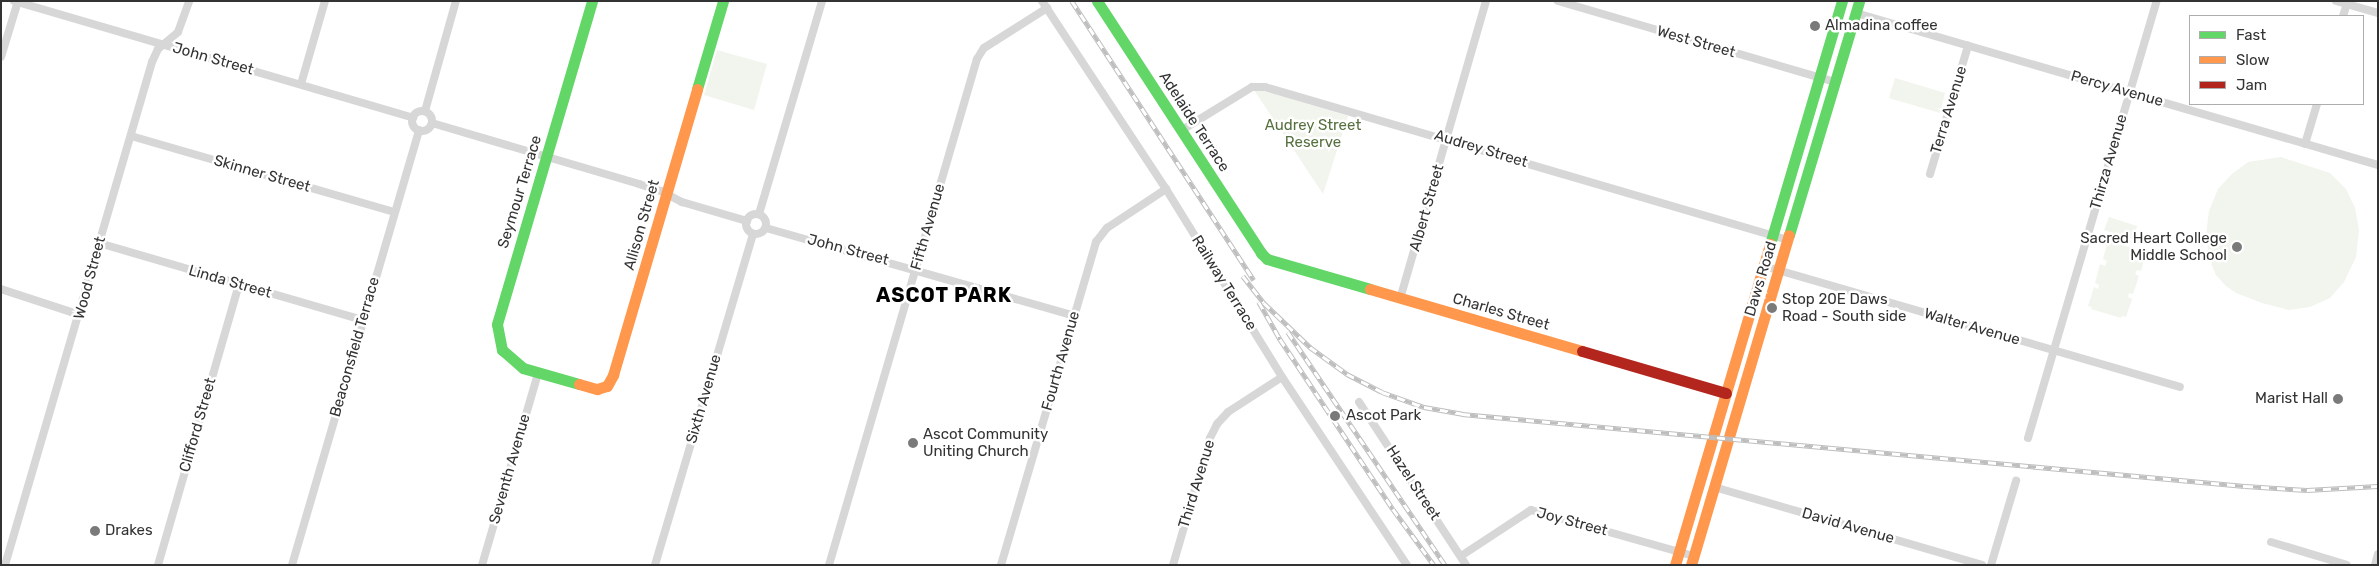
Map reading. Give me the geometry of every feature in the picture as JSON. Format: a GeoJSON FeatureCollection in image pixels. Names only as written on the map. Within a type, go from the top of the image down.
{"type":"FeatureCollection","features":[{"type":"Feature","properties":{"kind":"street","name":"Wood Street"},"geometry":{"type":"LineString","coordinates":[[5,565],[80,315],[152,62],[162,44],[178,32],[190,1]]}},
{"type":"Feature","properties":{"kind":"street"},"geometry":{"type":"LineString","coordinates":[[301,84],[325,1]]}},
{"type":"Feature","properties":{"kind":"street"},"geometry":{"type":"LineString","coordinates":[[425,111],[456,1]]}},
{"type":"Feature","properties":{"kind":"street","name":"Seymour Terrace"},"geometry":{"type":"LineString","coordinates":[[538,373],[523,368],[502,350],[498,324],[592,1]]}},
{"type":"Feature","properties":{"kind":"street","name":"Allison Street"},"geometry":{"type":"LineString","coordinates":[[538,373],[597,389],[607,386],[611,382],[723,1]]}},
{"type":"Feature","properties":{"kind":"street"},"geometry":{"type":"LineString","coordinates":[[759,214],[822,1]]}},
{"type":"Feature","properties":{"kind":"street","name":"Adelaide Terrace"},"geometry":{"type":"LineString","coordinates":[[1098,1],[1261,253],[1267,259]]}},
{"type":"Feature","properties":{"kind":"street","name":"Albert Street"},"geometry":{"type":"LineString","coordinates":[[1400,299],[1486,1]]}},
{"type":"Feature","properties":{"kind":"street","name":"West Street"},"geometry":{"type":"LineString","coordinates":[[1558,1],[1835,82]]}},
{"type":"Feature","properties":{"kind":"street","name":"Daws Road"},"geometry":{"type":"LineString","coordinates":[[1675,565],[1842,1]]}},
{"type":"Feature","properties":{"kind":"street","name":"Daws Road"},"geometry":{"type":"LineString","coordinates":[[1692,561],[1859,1]]}},
{"type":"Feature","properties":{"kind":"street","name":"Thirza Avenue"},"geometry":{"type":"LineString","coordinates":[[2028,438],[2157,1]]}},
{"type":"Feature","properties":{"kind":"street"},"geometry":{"type":"LineString","coordinates":[[2336,1],[2378,14]]}},
{"type":"Feature","properties":{"kind":"street","name":"John Street"},"geometry":{"type":"LineString","coordinates":[[16,2],[412,118]]}},
{"type":"Feature","properties":{"kind":"street"},"geometry":{"type":"LineString","coordinates":[[1,58],[16,2]]}},
{"type":"Feature","properties":{"kind":"street"},"geometry":{"type":"LineString","coordinates":[[2343,15],[2347,3]]}},
{"type":"Feature","properties":{"kind":"street","name":"Railway Terrace"},"geometry":{"type":"LineString","coordinates":[[1044,4],[1166,189],[1282,377],[1404,564]]}},
{"type":"Feature","properties":{"kind":"street","name":"Fifth Avenue"},"geometry":{"type":"LineString","coordinates":[[829,565],[977,59],[984,48],[1044,4]]}},
{"type":"Feature","properties":{"kind":"street","name":"Percy Avenue"},"geometry":{"type":"LineString","coordinates":[[1856,13],[2378,165]]}},
{"type":"Feature","properties":{"kind":"street","name":"Terra Avenue"},"geometry":{"type":"LineString","coordinates":[[1930,174],[1968,46]]}},
{"type":"Feature","properties":{"kind":"street","name":"Audrey Street"},"geometry":{"type":"LineString","coordinates":[[1182,130],[1252,87],[1265,87],[1788,240]]}},
{"type":"Feature","properties":{"kind":"street"},"geometry":{"type":"LineString","coordinates":[[2306,144],[2317,105]]}},
{"type":"Feature","properties":{"kind":"street"},"geometry":{"type":"LineString","coordinates":[[425,111],[432,117],[432,123],[427,130],[419,130],[414,126],[412,118],[418,112],[425,111]]}},
{"type":"Feature","properties":{"kind":"street"},"geometry":{"type":"LineString","coordinates":[[432,123],[639,184],[666,195],[747,221]]}},
{"type":"Feature","properties":{"kind":"street","name":"Beaconsfield Terrace"},"geometry":{"type":"LineString","coordinates":[[292,565],[419,130]]}},
{"type":"Feature","properties":{"kind":"street","name":"Skinner Street"},"geometry":{"type":"LineString","coordinates":[[131,136],[394,212]]}},
{"type":"Feature","properties":{"kind":"street","name":"Fourth Avenue"},"geometry":{"type":"LineString","coordinates":[[1001,565],[1096,242],[1107,228],[1166,189]]}},
{"type":"Feature","properties":{"kind":"street"},"geometry":{"type":"LineString","coordinates":[[759,214],[765,220],[766,228],[761,233],[753,234],[748,230],[747,221],[752,215],[759,214]]}},
{"type":"Feature","properties":{"kind":"street","name":"John Street"},"geometry":{"type":"LineString","coordinates":[[766,228],[916,269],[1074,316]]}},
{"type":"Feature","properties":{"kind":"street","name":"Sixth Avenue"},"geometry":{"type":"LineString","coordinates":[[655,565],[753,234]]}},
{"type":"Feature","properties":{"kind":"street","name":"Linda Street"},"geometry":{"type":"LineString","coordinates":[[99,243],[362,320]]}},
{"type":"Feature","properties":{"kind":"street","name":"Charles Street"},"geometry":{"type":"LineString","coordinates":[[1267,259],[1726,393]]}},
{"type":"Feature","properties":{"kind":"street","name":"Walter Avenue"},"geometry":{"type":"LineString","coordinates":[[1764,266],[2180,387]]}},
{"type":"Feature","properties":{"kind":"street","name":"Clifford Street"},"geometry":{"type":"LineString","coordinates":[[158,565],[239,285]]}},
{"type":"Feature","properties":{"kind":"street"},"geometry":{"type":"LineString","coordinates":[[1,289],[80,315]]}},
{"type":"Feature","properties":{"kind":"street","name":"Seventh Avenue"},"geometry":{"type":"LineString","coordinates":[[482,565],[538,373]]}},
{"type":"Feature","properties":{"kind":"street","name":"Third Avenue"},"geometry":{"type":"LineString","coordinates":[[1173,565],[1210,438],[1217,424],[1228,412],[1282,377]]}},
{"type":"Feature","properties":{"kind":"street","name":"Hazel Street"},"geometry":{"type":"LineString","coordinates":[[1359,402],[1466,565]]}},
{"type":"Feature","properties":{"kind":"street"},"geometry":{"type":"LineString","coordinates":[[1991,565],[2016,481]]}},
{"type":"Feature","properties":{"kind":"street","name":"David Avenue"},"geometry":{"type":"LineString","coordinates":[[1714,487],[1982,565]]}},
{"type":"Feature","properties":{"kind":"street","name":"Joy Street"},"geometry":{"type":"LineString","coordinates":[[1460,556],[1531,510],[1679,552],[1692,561]]}},
{"type":"Feature","properties":{"kind":"street"},"geometry":{"type":"LineString","coordinates":[[2271,542],[2347,565]]}},
{"type":"Feature","properties":{"kind":"street"},"geometry":{"type":"LineString","coordinates":[[2375,565],[2378,554]]}},
{"type":"Feature","properties":{"kind":"green space"},"geometry":{"type":"Polygon","coordinates":[[[717,50],[767,64],[754,110],[704,95],[717,50]]]}},
{"type":"Feature","properties":{"kind":"green space"},"geometry":{"type":"Polygon","coordinates":[[[1895,78],[1945,93],[1940,113],[1889,98],[1895,78]]]}},
{"type":"Feature","properties":{"kind":"green space","name":"Audrey Street Reserve"},"geometry":{"type":"Polygon","coordinates":[[[1254,90],[1263,90],[1348,116],[1323,194],[1254,90]]]}},
{"type":"Feature","properties":{"kind":"green space"},"geometry":{"type":"Polygon","coordinates":[[[2281,157],[2330,173],[2346,189],[2355,208],[2359,230],[2356,257],[2344,282],[2330,298],[2310,307],[2289,310],[2262,303],[2236,293],[2226,286],[2216,275],[2209,258],[2206,235],[2209,211],[2218,189],[2232,174],[2248,162],[2281,157]]]}},
{"type":"Feature","properties":{"kind":"green space"},"geometry":{"type":"Polygon","coordinates":[[[2109,217],[2137,226],[2133,239],[2104,230],[2109,217]]]}},
{"type":"Feature","properties":{"kind":"green space"},"geometry":{"type":"Polygon","coordinates":[[[2108,241],[2146,252],[2141,271],[2137,270],[2135,274],[2139,276],[2133,294],[2129,293],[2128,297],[2132,299],[2126,317],[2122,316],[2121,318],[2091,309],[2092,307],[2088,306],[2094,287],[2098,289],[2099,285],[2095,283],[2100,264],[2105,266],[2107,261],[2103,259],[2108,241]]]}},
{"type":"Feature","properties":{"kind":"railway"},"geometry":{"type":"LineString","coordinates":[[1072,1],[1254,280]]}},
{"type":"Feature","properties":{"kind":"railway"},"geometry":{"type":"LineString","coordinates":[[1243,276],[1264,303],[1310,347],[1347,374],[1382,392],[1424,407],[1462,414],[2245,486],[2307,490],[2378,486]]}},
{"type":"Feature","properties":{"kind":"railway"},"geometry":{"type":"LineString","coordinates":[[1259,302],[1280,339],[1393,509],[1434,565]]}},
{"type":"Feature","properties":{"kind":"railway"},"geometry":{"type":"LineString","coordinates":[[1288,332],[1445,565]]}},
{"type":"Feature","properties":{"kind":"traffic: fast"},"geometry":{"type":"LineString","coordinates":[[579,384],[523,368],[502,350],[497,324],[592,1]]}},
{"type":"Feature","properties":{"kind":"traffic: fast"},"geometry":{"type":"LineString","coordinates":[[697,89],[723,1]]}},
{"type":"Feature","properties":{"kind":"traffic: fast"},"geometry":{"type":"LineString","coordinates":[[1097,1],[1261,253],[1267,259],[1370,289]]}},
{"type":"Feature","properties":{"kind":"traffic: fast"},"geometry":{"type":"LineString","coordinates":[[1770,244],[1842,1]]}},
{"type":"Feature","properties":{"kind":"traffic: fast"},"geometry":{"type":"LineString","coordinates":[[1789,235],[1859,1]]}},
{"type":"Feature","properties":{"kind":"traffic: slow"},"geometry":{"type":"LineString","coordinates":[[579,384],[597,389],[607,386],[613,375],[697,89]]}},
{"type":"Feature","properties":{"kind":"traffic: slow"},"geometry":{"type":"LineString","coordinates":[[1691,565],[1789,235]]}},
{"type":"Feature","properties":{"kind":"traffic: slow"},"geometry":{"type":"LineString","coordinates":[[1675,565],[1770,244]]}},
{"type":"Feature","properties":{"kind":"traffic: slow"},"geometry":{"type":"LineString","coordinates":[[1370,289],[1582,351]]}},
{"type":"Feature","properties":{"kind":"traffic: jam"},"geometry":{"type":"LineString","coordinates":[[1582,351],[1726,393]]}},
{"type":"Feature","properties":{"kind":"place","name":"Almadina coffee"},"geometry":{"type":"Point","coordinates":[1815,26]}},
{"type":"Feature","properties":{"kind":"place","name":"Sacred Heart College Middle School"},"geometry":{"type":"Point","coordinates":[2237,247]}},
{"type":"Feature","properties":{"kind":"place","name":"Stop 20E Daws Road - South side"},"geometry":{"type":"Point","coordinates":[1772,308]}},
{"type":"Feature","properties":{"kind":"place","name":"Marist Hall"},"geometry":{"type":"Point","coordinates":[2338,399]}},
{"type":"Feature","properties":{"kind":"place","name":"Ascot Park"},"geometry":{"type":"Point","coordinates":[1335,416]}},
{"type":"Feature","properties":{"kind":"place","name":"Ascot Community Uniting Church"},"geometry":{"type":"Point","coordinates":[913,443]}},
{"type":"Feature","properties":{"kind":"place","name":"Drakes"},"geometry":{"type":"Point","coordinates":[95,531]}},
{"type":"Feature","properties":{"kind":"district","name":"ASCOT PARK"},"geometry":{"type":"Point","coordinates":[944,295]}}]}
